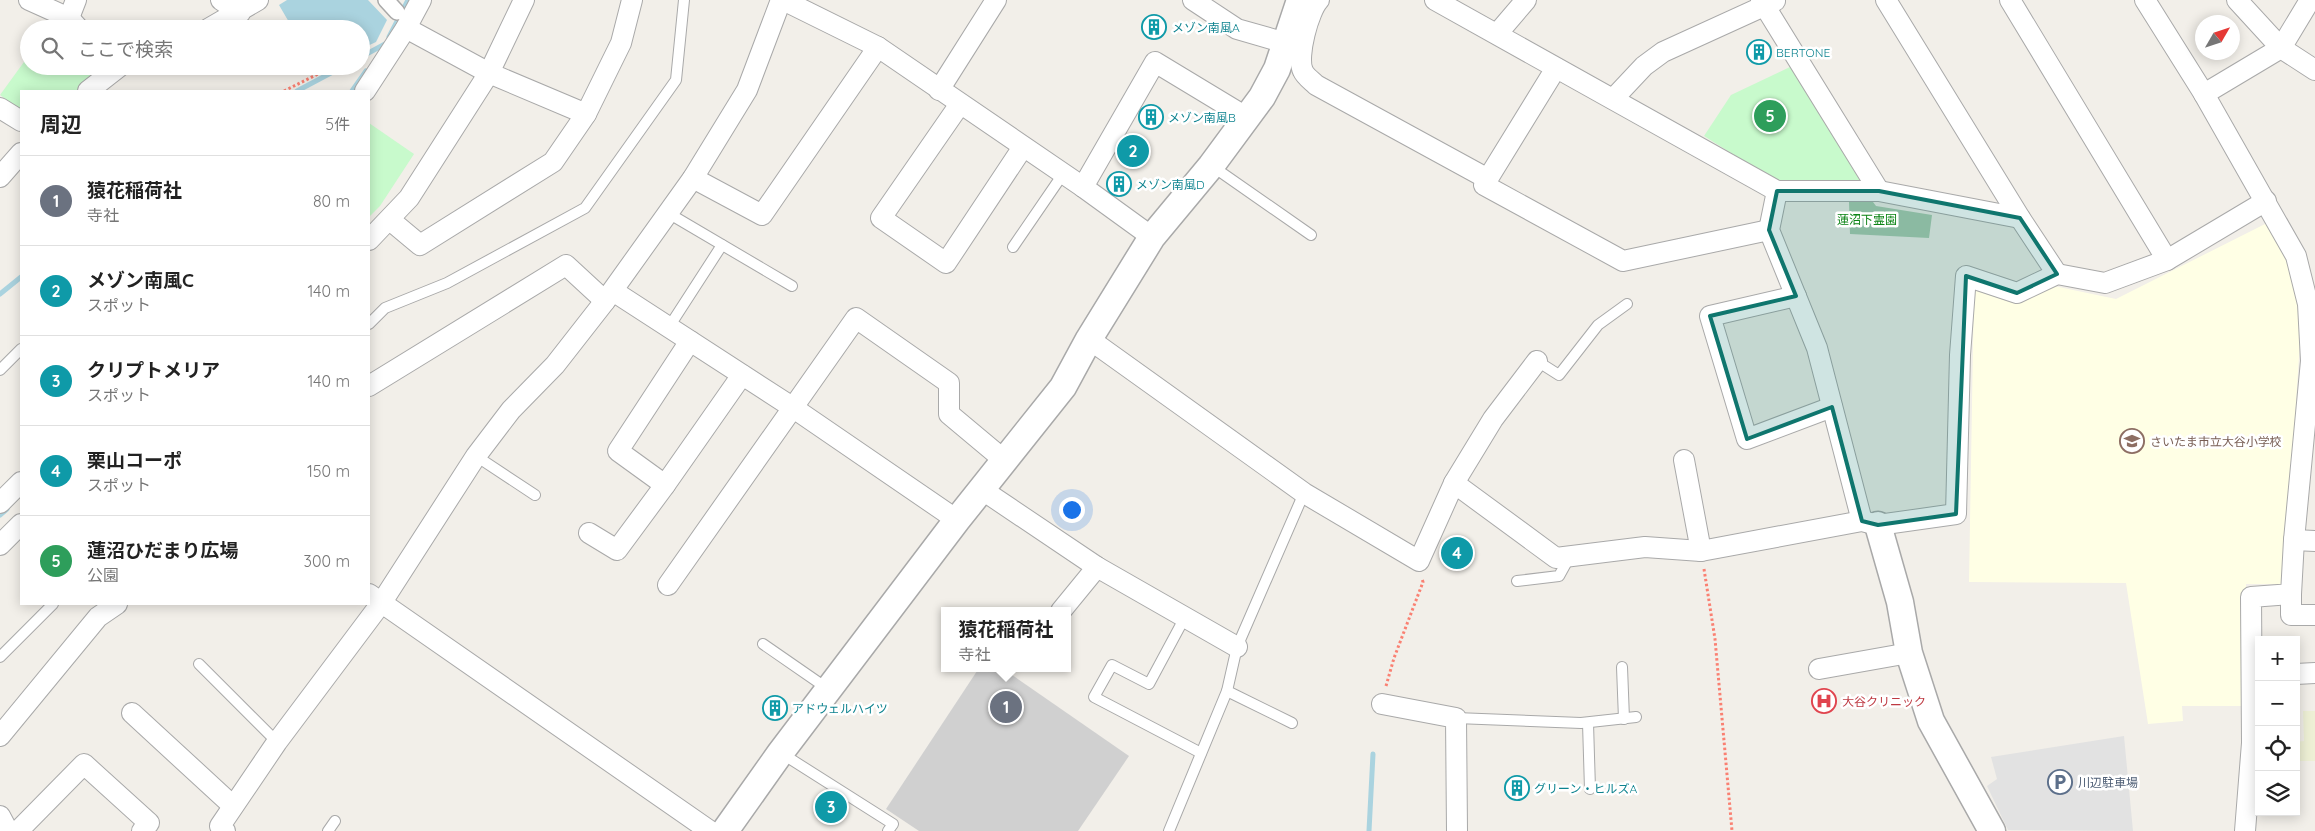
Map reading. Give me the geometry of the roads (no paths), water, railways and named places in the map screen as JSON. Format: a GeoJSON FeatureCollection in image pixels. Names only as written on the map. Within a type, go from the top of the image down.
{"type":"FeatureCollection","features":[{"type":"Feature","properties":{"kind":"street"},"geometry":{"type":"LineString","coordinates":[[30,0],[75,16]]}},
{"type":"Feature","properties":{"kind":"street"},"geometry":{"type":"LineString","coordinates":[[221,0],[240,12]]}},
{"type":"Feature","properties":{"kind":"street"},"geometry":{"type":"LineString","coordinates":[[225,20],[258,0]]}},
{"type":"Feature","properties":{"kind":"street"},"geometry":{"type":"LineString","coordinates":[[386,0],[401,20],[489,73],[586,114]]}},
{"type":"Feature","properties":{"kind":"street"},"geometry":{"type":"LineString","coordinates":[[366,90],[401,20],[421,0]]}},
{"type":"Feature","properties":{"kind":"street"},"geometry":{"type":"LineString","coordinates":[[370,239],[410,198],[489,73],[524,0]]}},
{"type":"Feature","properties":{"kind":"street"},"geometry":{"type":"LineString","coordinates":[[390,220],[420,245],[553,162],[586,114],[621,44],[632,0]]}},
{"type":"Feature","properties":{"kind":"street"},"geometry":{"type":"LineString","coordinates":[[225,831],[220,826],[233,806],[375,598],[476,456],[512,410],[555,365],[609,296],[692,178],[747,90],[782,0],[878,47],[1083,187],[1152,237]]}},
{"type":"Feature","properties":{"kind":"street"},"geometry":{"type":"LineString","coordinates":[[939,90],[996,0]]}},
{"type":"Feature","properties":{"kind":"street"},"geometry":{"type":"LineString","coordinates":[[1193,0],[1237,29],[1286,43]]}},
{"type":"Feature","properties":{"kind":"street"},"geometry":{"type":"LineString","coordinates":[[725,831],[780,752],[957,520],[1062,388],[1089,339],[1152,237],[1211,166],[1262,97],[1277,68],[1300,0]]}},
{"type":"Feature","properties":{"kind":"street"},"geometry":{"type":"LineString","coordinates":[[1319,0],[1313,6],[1301,50],[1302,70],[1316,86],[1488,179]]}},
{"type":"Feature","properties":{"kind":"street"},"geometry":{"type":"LineString","coordinates":[[1434,0],[1777,191],[1879,191],[2020,218]]}},
{"type":"Feature","properties":{"kind":"street"},"geometry":{"type":"LineString","coordinates":[[1497,34],[1526,0]]}},
{"type":"Feature","properties":{"kind":"street"},"geometry":{"type":"LineString","coordinates":[[1886,0],[2020,218],[2057,274]]}},
{"type":"Feature","properties":{"kind":"street"},"geometry":{"type":"LineString","coordinates":[[2010,0],[2167,260]]}},
{"type":"Feature","properties":{"kind":"street"},"geometry":{"type":"LineString","coordinates":[[2145,0],[2204,94],[2296,256],[2308,304],[2313,362],[2294,540],[2291,615],[2315,615]]}},
{"type":"Feature","properties":{"kind":"street"},"geometry":{"type":"LineString","coordinates":[[2237,0],[2281,48],[2315,70]]}},
{"type":"Feature","properties":{"kind":"street"},"geometry":{"type":"LineString","coordinates":[[2204,94],[2281,48],[2310,0]]}},
{"type":"Feature","properties":{"kind":"street"},"geometry":{"type":"LineString","coordinates":[[1613,99],[1644,66],[1663,52],[1767,2],[1879,191]]}},
{"type":"Feature","properties":{"kind":"street"},"geometry":{"type":"LineString","coordinates":[[692,178],[762,215],[878,47]]}},
{"type":"Feature","properties":{"kind":"street"},"geometry":{"type":"LineString","coordinates":[[1083,187],[1156,62],[1246,118]]}},
{"type":"Feature","properties":{"kind":"street"},"geometry":{"type":"LineString","coordinates":[[1556,68],[1484,185],[1623,261],[1769,230]]}},
{"type":"Feature","properties":{"kind":"street"},"geometry":{"type":"LineString","coordinates":[[89,90],[107,75]]}},
{"type":"Feature","properties":{"kind":"street"},"geometry":{"type":"LineString","coordinates":[[960,104],[881,218],[946,263],[1023,147]]}},
{"type":"Feature","properties":{"kind":"street"},"geometry":{"type":"LineString","coordinates":[[0,108],[20,121]]}},
{"type":"Feature","properties":{"kind":"street"},"geometry":{"type":"LineString","coordinates":[[0,176],[20,154]]}},
{"type":"Feature","properties":{"kind":"street"},"geometry":{"type":"LineString","coordinates":[[1777,191],[1769,230],[1817,348],[1832,407],[1870,523],[1900,602],[1909,653],[1931,721],[1992,831]]}},
{"type":"Feature","properties":{"kind":"street"},"geometry":{"type":"LineString","coordinates":[[1454,484],[1556,558],[1645,547],[1701,551],[1870,523],[1956,514],[1960,355],[1966,276],[2017,293],[2057,274],[2105,283],[2167,260],[2266,202]]}},
{"type":"Feature","properties":{"kind":"street"},"geometry":{"type":"LineString","coordinates":[[370,385],[566,265],[609,296],[669,328],[742,375],[957,520]]}},
{"type":"Feature","properties":{"kind":"street"},"geometry":{"type":"LineString","coordinates":[[1796,296],[1710,316],[1747,439],[1832,407]]}},
{"type":"Feature","properties":{"kind":"street"},"geometry":{"type":"LineString","coordinates":[[668,585],[856,318],[948,383],[949,414],[1004,460]]}},
{"type":"Feature","properties":{"kind":"street"},"geometry":{"type":"LineString","coordinates":[[1089,339],[1304,493],[1419,561],[1454,484],[1493,419],[1537,361]]}},
{"type":"Feature","properties":{"kind":"street"},"geometry":{"type":"LineString","coordinates":[[665,485],[618,451],[690,342]]}},
{"type":"Feature","properties":{"kind":"street"},"geometry":{"type":"LineString","coordinates":[[590,533],[617,550],[742,375]]}},
{"type":"Feature","properties":{"kind":"street"},"geometry":{"type":"LineString","coordinates":[[1684,460],[1701,551]]}},
{"type":"Feature","properties":{"kind":"street"},"geometry":{"type":"LineString","coordinates":[[0,503],[20,483]]}},
{"type":"Feature","properties":{"kind":"street"},"geometry":{"type":"LineString","coordinates":[[982,488],[1097,567],[1237,647]]}},
{"type":"Feature","properties":{"kind":"street"},"geometry":{"type":"LineString","coordinates":[[0,545],[20,525]]}},
{"type":"Feature","properties":{"kind":"street"},"geometry":{"type":"LineString","coordinates":[[2294,540],[2315,541]]}},
{"type":"Feature","properties":{"kind":"street"},"geometry":{"type":"LineString","coordinates":[[1064,607],[1097,567]]}},
{"type":"Feature","properties":{"kind":"street"},"geometry":{"type":"LineString","coordinates":[[2245,831],[2255,674],[2251,597],[2291,594]]}},
{"type":"Feature","properties":{"kind":"street"},"geometry":{"type":"LineString","coordinates":[[375,598],[710,831]]}},
{"type":"Feature","properties":{"kind":"street"},"geometry":{"type":"LineString","coordinates":[[0,736],[98,617],[116,605]]}},
{"type":"Feature","properties":{"kind":"street"},"geometry":{"type":"LineString","coordinates":[[1819,669],[1909,653]]}},
{"type":"Feature","properties":{"kind":"street"},"geometry":{"type":"LineString","coordinates":[[2300,674],[2315,674]]}},
{"type":"Feature","properties":{"kind":"street"},"geometry":{"type":"LineString","coordinates":[[1382,704],[1456,718],[1457,831]]}},
{"type":"Feature","properties":{"kind":"street"},"geometry":{"type":"LineString","coordinates":[[132,713],[233,806]]}},
{"type":"Feature","properties":{"kind":"street"},"geometry":{"type":"LineString","coordinates":[[18,831],[84,764],[149,823],[142,831]]}},
{"type":"Feature","properties":{"kind":"street"},"geometry":{"type":"LineString","coordinates":[[0,816],[8,831]]}},
{"type":"Feature","properties":{"kind":"lane"},"geometry":{"type":"LineString","coordinates":[[370,323],[385,308],[447,283],[585,208],[676,80],[684,0]]}},
{"type":"Feature","properties":{"kind":"lane"},"geometry":{"type":"LineString","coordinates":[[1211,166],[1312,235]]}},
{"type":"Feature","properties":{"kind":"lane"},"geometry":{"type":"LineString","coordinates":[[1013,247],[1063,174]]}},
{"type":"Feature","properties":{"kind":"lane"},"geometry":{"type":"LineString","coordinates":[[668,213],[792,286]]}},
{"type":"Feature","properties":{"kind":"lane"},"geometry":{"type":"LineString","coordinates":[[669,328],[722,244]]}},
{"type":"Feature","properties":{"kind":"lane"},"geometry":{"type":"LineString","coordinates":[[1537,361],[1559,375],[1598,325],[1628,304]]}},
{"type":"Feature","properties":{"kind":"lane"},"geometry":{"type":"LineString","coordinates":[[0,370],[20,350]]}},
{"type":"Feature","properties":{"kind":"lane"},"geometry":{"type":"LineString","coordinates":[[476,456],[534,495]]}},
{"type":"Feature","properties":{"kind":"lane"},"geometry":{"type":"LineString","coordinates":[[1169,831],[1227,691],[1237,647],[1304,493]]}},
{"type":"Feature","properties":{"kind":"lane"},"geometry":{"type":"LineString","coordinates":[[1517,581],[1559,576],[1570,556]]}},
{"type":"Feature","properties":{"kind":"lane"},"geometry":{"type":"LineString","coordinates":[[0,657],[52,605]]}},
{"type":"Feature","properties":{"kind":"lane"},"geometry":{"type":"LineString","coordinates":[[1185,617],[1149,684],[1112,665],[1094,697],[1201,753]]}},
{"type":"Feature","properties":{"kind":"lane"},"geometry":{"type":"LineString","coordinates":[[762,644],[829,689]]}},
{"type":"Feature","properties":{"kind":"lane"},"geometry":{"type":"LineString","coordinates":[[199,664],[277,742]]}},
{"type":"Feature","properties":{"kind":"lane"},"geometry":{"type":"LineString","coordinates":[[1622,667],[1624,718]]}},
{"type":"Feature","properties":{"kind":"lane"},"geometry":{"type":"LineString","coordinates":[[1227,691],[1292,723]]}},
{"type":"Feature","properties":{"kind":"lane"},"geometry":{"type":"LineString","coordinates":[[1456,718],[1588,722],[1636,717]]}},
{"type":"Feature","properties":{"kind":"lane"},"geometry":{"type":"LineString","coordinates":[[1588,722],[1590,789]]}},
{"type":"Feature","properties":{"kind":"lane"},"geometry":{"type":"LineString","coordinates":[[780,752],[893,824],[888,831]]}},
{"type":"Feature","properties":{"kind":"lane"},"geometry":{"type":"LineString","coordinates":[[328,831],[335,821]]}},
{"type":"Feature","properties":{"kind":"water"},"geometry":{"type":"Polygon","coordinates":[[[287,0],[368,0],[387,20],[376,42],[370,45],[370,20],[288,20],[279,5],[287,0]]]}},
{"type":"Feature","properties":{"kind":"waterway"},"geometry":{"type":"LineString","coordinates":[[389,37],[408,0]]}},
{"type":"Feature","properties":{"kind":"waterway"},"geometry":{"type":"LineString","coordinates":[[370,52],[385,44]]}},
{"type":"Feature","properties":{"kind":"waterway"},"geometry":{"type":"LineString","coordinates":[[299,90],[327,75]]}},
{"type":"Feature","properties":{"kind":"waterway"},"geometry":{"type":"LineString","coordinates":[[353,90],[363,75]]}},
{"type":"Feature","properties":{"kind":"waterway"},"geometry":{"type":"LineString","coordinates":[[0,294],[20,278]]}},
{"type":"Feature","properties":{"kind":"waterway"},"geometry":{"type":"LineString","coordinates":[[0,515],[7,509]]}},
{"type":"Feature","properties":{"kind":"waterway"},"geometry":{"type":"LineString","coordinates":[[1369,831],[1373,754]]}},
{"type":"Feature","properties":{"kind":"place","name":"メゾン南風A"},"geometry":{"type":"Point","coordinates":[1154,27]}},
{"type":"Feature","properties":{"kind":"place","name":"BERTONE"},"geometry":{"type":"Point","coordinates":[1759,52]}},
{"type":"Feature","properties":{"kind":"place","name":"蓮沼ひだまり広場"},"geometry":{"type":"Point","coordinates":[1770,116]}},
{"type":"Feature","properties":{"kind":"place","name":"メゾン南風B"},"geometry":{"type":"Point","coordinates":[1151,117]}},
{"type":"Feature","properties":{"kind":"place","name":"メゾン南風C"},"geometry":{"type":"Point","coordinates":[1133,151]}},
{"type":"Feature","properties":{"kind":"place","name":"メゾン南風D"},"geometry":{"type":"Point","coordinates":[1119,184]}},
{"type":"Feature","properties":{"kind":"place","name":"さいたま市立大谷小学校"},"geometry":{"type":"Point","coordinates":[2132,441]}},
{"type":"Feature","properties":{"kind":"place","name":"栗山コーポ"},"geometry":{"type":"Point","coordinates":[1457,553]}},
{"type":"Feature","properties":{"kind":"place","name":"大谷クリニック"},"geometry":{"type":"Point","coordinates":[1824,701]}},
{"type":"Feature","properties":{"kind":"place","name":"猿花稲荷社"},"geometry":{"type":"Point","coordinates":[1006,707]}},
{"type":"Feature","properties":{"kind":"place","name":"アドウェルハイツ"},"geometry":{"type":"Point","coordinates":[775,708]}},
{"type":"Feature","properties":{"kind":"place","name":"川辺駐車場"},"geometry":{"type":"Point","coordinates":[2060,782]}},
{"type":"Feature","properties":{"kind":"place","name":"グリーン・ヒルズA"},"geometry":{"type":"Point","coordinates":[1517,788]}},
{"type":"Feature","properties":{"kind":"place","name":"クリプトメリア"},"geometry":{"type":"Point","coordinates":[831,807]}},
{"type":"Feature","properties":{"kind":"park label","name":"蓮沼下霊園"},"geometry":{"type":"Point","coordinates":[1867,219]}}]}
